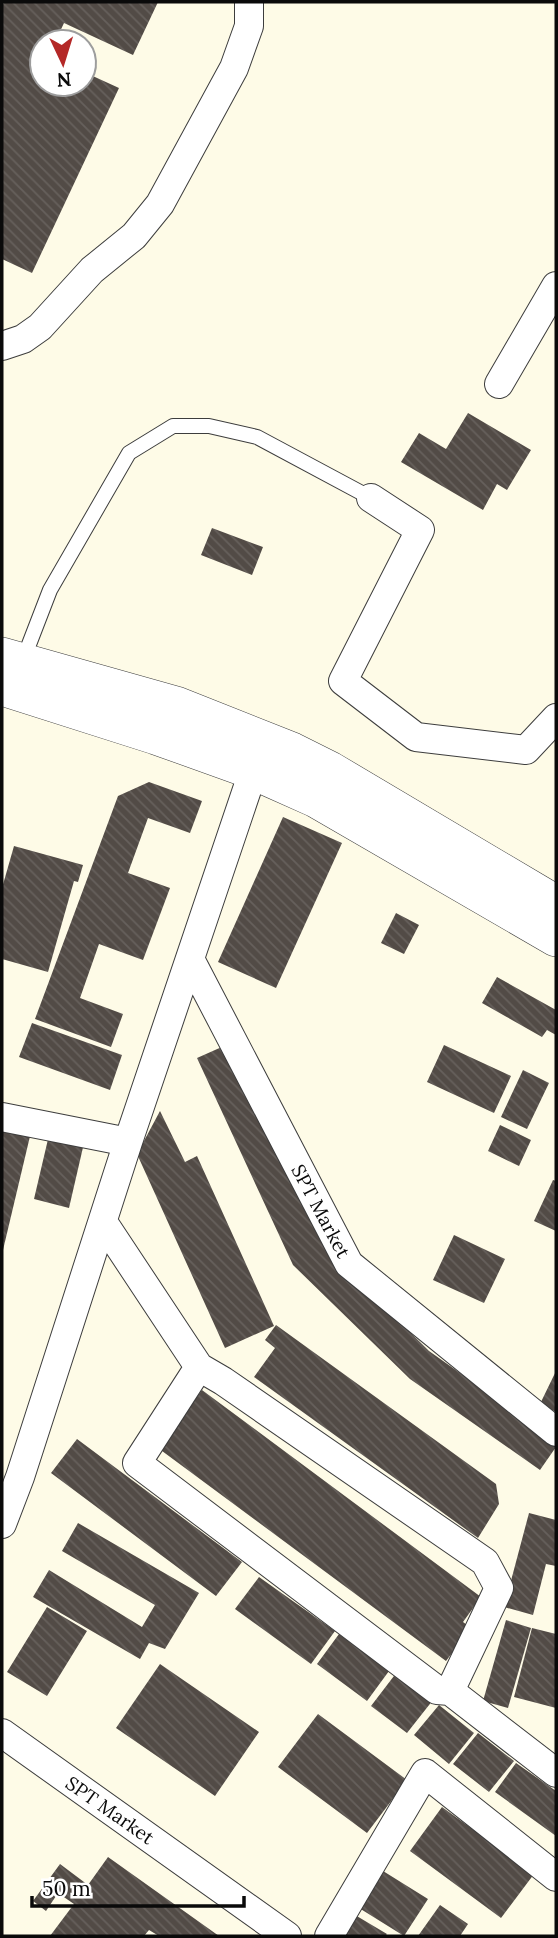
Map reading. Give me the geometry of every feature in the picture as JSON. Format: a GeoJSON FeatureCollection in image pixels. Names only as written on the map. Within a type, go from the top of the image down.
{"type":"FeatureCollection","features":[{"type":"Feature","properties":{"kind":"street"},"geometry":{"type":"LineString","coordinates":[[2,346],[23,339],[40,327],[92,270],[134,236],[160,204],[234,68],[249,26],[249,2]]}},
{"type":"Feature","properties":{"kind":"street"},"geometry":{"type":"LineString","coordinates":[[499,384],[556,286]]}},
{"type":"Feature","properties":{"kind":"street"},"geometry":{"type":"LineString","coordinates":[[371,498],[420,530],[343,681],[416,737],[526,750],[556,718]]}},
{"type":"Feature","properties":{"kind":"street"},"geometry":{"type":"LineString","coordinates":[[9,668],[156,736],[330,769],[556,904]]}},
{"type":"Feature","properties":{"kind":"street"},"geometry":{"type":"LineString","coordinates":[[258,755],[316,799],[556,938]]}},
{"type":"Feature","properties":{"kind":"street"},"geometry":{"type":"LineString","coordinates":[[2,1524],[20,1477],[128,1142],[258,755]]}},
{"type":"Feature","properties":{"kind":"street","name":"SPT Market"},"geometry":{"type":"LineString","coordinates":[[190,959],[349,1264],[556,1432]]}},
{"type":"Feature","properties":{"kind":"street"},"geometry":{"type":"LineString","coordinates":[[2,1117],[128,1142]]}},
{"type":"Feature","properties":{"kind":"street"},"geometry":{"type":"LineString","coordinates":[[103,1222],[200,1367],[485,1562],[499,1588],[450,1691]]}},
{"type":"Feature","properties":{"kind":"street"},"geometry":{"type":"LineString","coordinates":[[200,1367],[137,1463],[438,1690],[450,1691],[556,1773]]}},
{"type":"Feature","properties":{"kind":"street","name":"SPT Market"},"geometry":{"type":"LineString","coordinates":[[2,1733],[286,1936]]}},
{"type":"Feature","properties":{"kind":"street"},"geometry":{"type":"LineString","coordinates":[[329,1936],[425,1773],[556,1877]]}},
{"type":"Feature","properties":{"kind":"lane"},"geometry":{"type":"LineString","coordinates":[[9,668],[50,590],[129,453],[173,426],[209,426],[257,437],[371,498]]}},
{"type":"Feature","properties":{"kind":"building"},"geometry":{"type":"Polygon","coordinates":[[[4,2],[158,2],[133,55],[98,39],[98,28],[75,28],[64,23],[62,28],[28,28],[28,98],[98,98],[98,78],[119,88],[32,273],[2,259],[4,2]]]}},
{"type":"Feature","properties":{"kind":"building"},"geometry":{"type":"Polygon","coordinates":[[[468,413],[531,450],[507,490],[497,484],[483,510],[401,462],[419,433],[446,449],[468,413]]]}},
{"type":"Feature","properties":{"kind":"building"},"geometry":{"type":"Polygon","coordinates":[[[212,528],[263,547],[252,575],[201,555],[212,528]]]}},
{"type":"Feature","properties":{"kind":"building"},"geometry":{"type":"Polygon","coordinates":[[[149,782],[202,801],[190,833],[148,818],[128,873],[170,888],[143,960],[99,944],[80,998],[123,1014],[111,1047],[35,1019],[118,796],[149,782]]]}},
{"type":"Feature","properties":{"kind":"building"},"geometry":{"type":"Polygon","coordinates":[[[283,817],[342,843],[276,988],[218,962],[283,817]]]}},
{"type":"Feature","properties":{"kind":"building"},"geometry":{"type":"Polygon","coordinates":[[[14,846],[83,865],[78,882],[74,881],[48,972],[2,959],[2,888],[14,846]]]}},
{"type":"Feature","properties":{"kind":"building"},"geometry":{"type":"Polygon","coordinates":[[[396,913],[419,925],[404,954],[381,943],[396,913]]]}},
{"type":"Feature","properties":{"kind":"building"},"geometry":{"type":"Polygon","coordinates":[[[497,977],[556,1010],[556,1035],[547,1030],[542,1037],[482,1003],[497,977]]]}},
{"type":"Feature","properties":{"kind":"building"},"geometry":{"type":"Polygon","coordinates":[[[32,1023],[122,1055],[110,1090],[19,1057],[32,1023]]]}},
{"type":"Feature","properties":{"kind":"building"},"geometry":{"type":"Polygon","coordinates":[[[444,1045],[511,1076],[494,1113],[427,1082],[444,1045]]]}},
{"type":"Feature","properties":{"kind":"building"},"geometry":{"type":"Polygon","coordinates":[[[224,1046],[324,1247],[429,1351],[556,1441],[556,1447],[540,1470],[410,1379],[293,1265],[197,1058],[224,1046]]]}},
{"type":"Feature","properties":{"kind":"building"},"geometry":{"type":"Polygon","coordinates":[[[523,1070],[549,1083],[527,1129],[501,1117],[523,1070]]]}},
{"type":"Feature","properties":{"kind":"building"},"geometry":{"type":"Polygon","coordinates":[[[160,1111],[185,1162],[197,1156],[274,1326],[225,1348],[137,1154],[160,1111]]]}},
{"type":"Feature","properties":{"kind":"building"},"geometry":{"type":"Polygon","coordinates":[[[500,1125],[531,1140],[519,1166],[488,1151],[500,1125]]]}},
{"type":"Feature","properties":{"kind":"building"},"geometry":{"type":"Polygon","coordinates":[[[2,1126],[31,1132],[3,1250],[2,1250],[2,1126]]]}},
{"type":"Feature","properties":{"kind":"building"},"geometry":{"type":"Polygon","coordinates":[[[49,1135],[84,1143],[69,1208],[34,1199],[49,1135]]]}},
{"type":"Feature","properties":{"kind":"building"},"geometry":{"type":"Polygon","coordinates":[[[553,1180],[556,1181],[556,1231],[534,1221],[553,1180]]]}},
{"type":"Feature","properties":{"kind":"building"},"geometry":{"type":"Polygon","coordinates":[[[454,1235],[505,1259],[484,1303],[433,1280],[454,1235]]]}},
{"type":"Feature","properties":{"kind":"building"},"geometry":{"type":"Polygon","coordinates":[[[276,1325],[496,1484],[499,1504],[478,1538],[254,1377],[275,1348],[265,1340],[276,1325]]]}},
{"type":"Feature","properties":{"kind":"building"},"geometry":{"type":"Polygon","coordinates":[[[556,1371],[556,1412],[540,1404],[556,1371]]]}},
{"type":"Feature","properties":{"kind":"building"},"geometry":{"type":"Polygon","coordinates":[[[202,1390],[481,1597],[463,1622],[471,1628],[446,1661],[158,1448],[202,1390]]]}},
{"type":"Feature","properties":{"kind":"building"},"geometry":{"type":"Polygon","coordinates":[[[77,1439],[242,1562],[216,1596],[51,1473],[77,1439]]]}},
{"type":"Feature","properties":{"kind":"building"},"geometry":{"type":"Polygon","coordinates":[[[529,1513],[556,1520],[556,1566],[546,1564],[533,1615],[504,1607],[529,1513]]]}},
{"type":"Feature","properties":{"kind":"building"},"geometry":{"type":"Polygon","coordinates":[[[78,1523],[199,1593],[165,1649],[149,1643],[140,1659],[33,1597],[49,1570],[142,1627],[155,1605],[62,1551],[78,1523]]]}},
{"type":"Feature","properties":{"kind":"building"},"geometry":{"type":"Polygon","coordinates":[[[259,1577],[335,1631],[311,1664],[235,1609],[259,1577]]]}},
{"type":"Feature","properties":{"kind":"building"},"geometry":{"type":"Polygon","coordinates":[[[47,1607],[87,1631],[47,1696],[7,1672],[47,1607]]]}},
{"type":"Feature","properties":{"kind":"building"},"geometry":{"type":"Polygon","coordinates":[[[506,1620],[531,1628],[508,1708],[483,1701],[506,1620]]]}},
{"type":"Feature","properties":{"kind":"building"},"geometry":{"type":"Polygon","coordinates":[[[532,1628],[556,1634],[556,1708],[514,1697],[532,1628]]]}},
{"type":"Feature","properties":{"kind":"building"},"geometry":{"type":"Polygon","coordinates":[[[339,1634],[389,1671],[367,1701],[317,1664],[339,1634]]]}},
{"type":"Feature","properties":{"kind":"building"},"geometry":{"type":"Polygon","coordinates":[[[160,1664],[259,1732],[215,1796],[116,1728],[160,1664]]]}},
{"type":"Feature","properties":{"kind":"building"},"geometry":{"type":"Polygon","coordinates":[[[397,1672],[433,1700],[407,1733],[371,1706],[397,1672]]]}},
{"type":"Feature","properties":{"kind":"building"},"geometry":{"type":"Polygon","coordinates":[[[439,1705],[474,1733],[449,1764],[414,1735],[439,1705]]]}},
{"type":"Feature","properties":{"kind":"building"},"geometry":{"type":"Polygon","coordinates":[[[318,1714],[407,1780],[367,1833],[278,1767],[318,1714]]]}},
{"type":"Feature","properties":{"kind":"building"},"geometry":{"type":"Polygon","coordinates":[[[478,1733],[514,1761],[489,1792],[453,1764],[478,1733]]]}},
{"type":"Feature","properties":{"kind":"building"},"geometry":{"type":"Polygon","coordinates":[[[516,1763],[556,1791],[556,1836],[495,1792],[516,1763]]]}},
{"type":"Feature","properties":{"kind":"building"},"geometry":{"type":"Polygon","coordinates":[[[442,1807],[534,1874],[501,1918],[410,1851],[442,1807]]]}},
{"type":"Feature","properties":{"kind":"building"},"geometry":{"type":"Polygon","coordinates":[[[108,1857],[219,1936],[159,1936],[149,1930],[144,1936],[50,1936],[74,1904],[58,1893],[46,1911],[33,1901],[60,1864],[88,1885],[108,1857]]]}},
{"type":"Feature","properties":{"kind":"building"},"geometry":{"type":"Polygon","coordinates":[[[375,1866],[428,1899],[404,1936],[351,1903],[375,1866]]]}},
{"type":"Feature","properties":{"kind":"building"},"geometry":{"type":"Polygon","coordinates":[[[440,1905],[468,1924],[460,1936],[418,1936],[440,1905]]]}},
{"type":"Feature","properties":{"kind":"building"},"geometry":{"type":"Polygon","coordinates":[[[350,1912],[387,1934],[349,1936],[338,1930],[350,1912]]]}}]}
